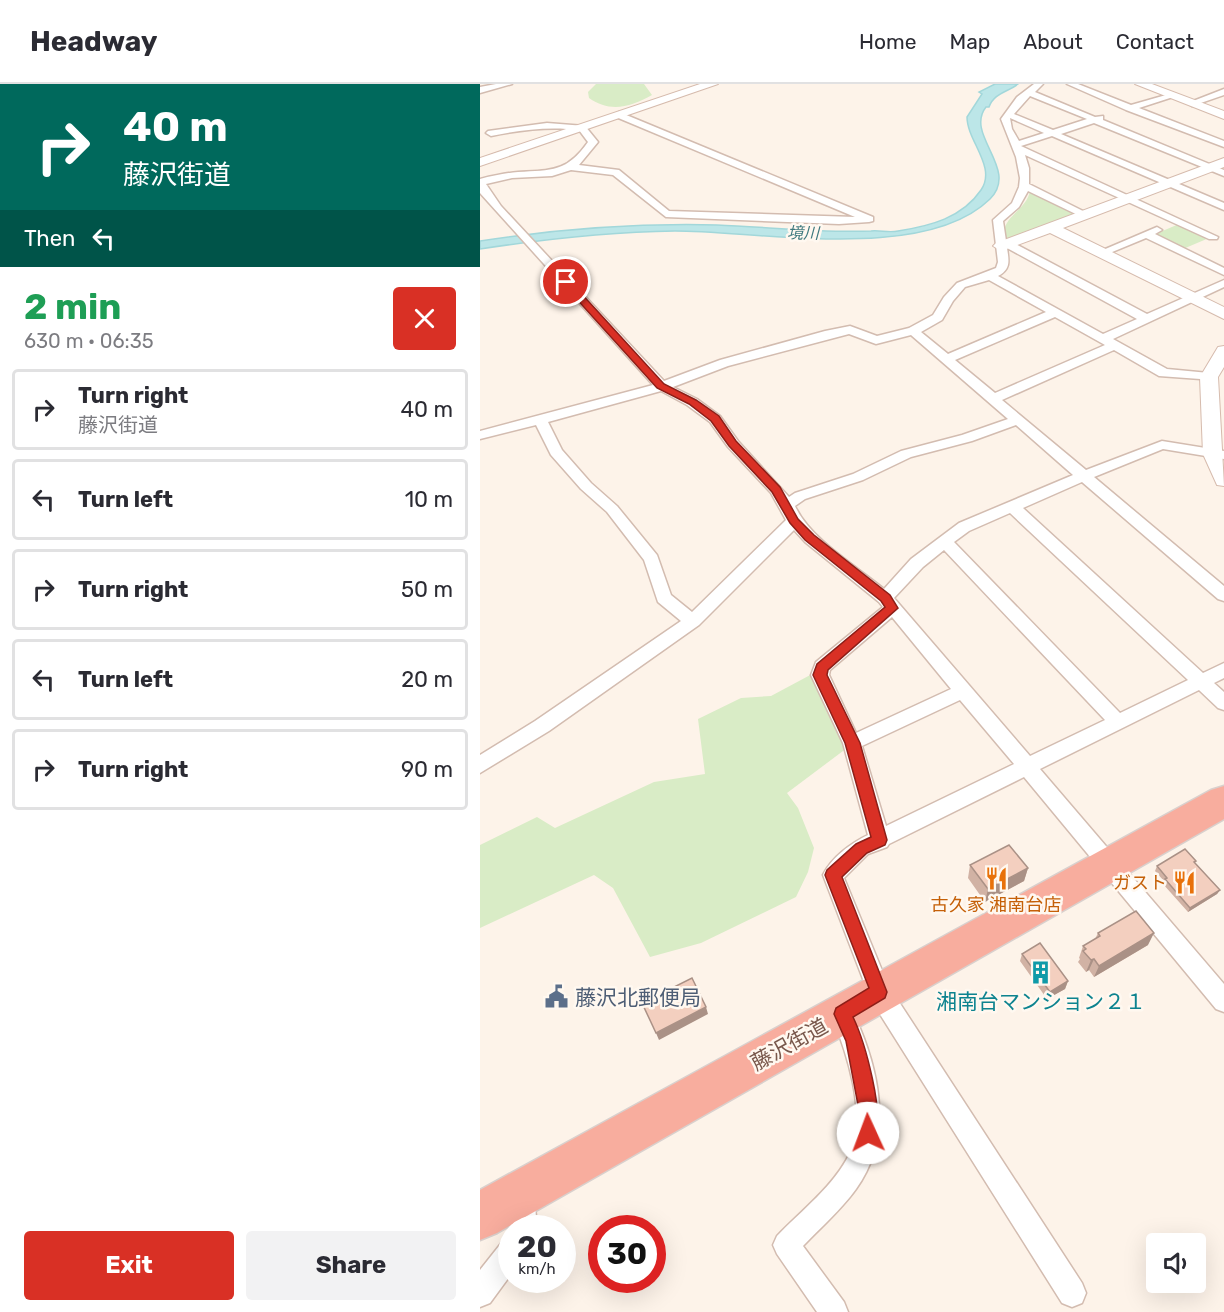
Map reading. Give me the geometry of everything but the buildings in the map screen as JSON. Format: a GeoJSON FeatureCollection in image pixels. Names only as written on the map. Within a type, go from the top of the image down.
{"type":"FeatureCollection","features":[{"type":"Feature","properties":{"kind":"highway","name":"藤沢街道"},"geometry":{"type":"LineString","coordinates":[[480,1216],[523,1211],[879,992],[1224,801]]}},
{"type":"Feature","properties":{"kind":"street"},"geometry":{"type":"LineString","coordinates":[[480,90],[507,84]]}},
{"type":"Feature","properties":{"kind":"street"},"geometry":{"type":"LineString","coordinates":[[480,162],[712,84]]}},
{"type":"Feature","properties":{"kind":"street"},"geometry":{"type":"LineString","coordinates":[[480,435],[644,393],[724,363],[825,335],[850,330],[876,340],[913,331],[938,317],[948,299],[961,285],[1001,270],[1004,262],[1004,245],[998,220],[1013,208],[1023,194],[1026,180],[1016,147],[1006,130],[1008,112],[1039,84]]}},
{"type":"Feature","properties":{"kind":"street"},"geometry":{"type":"LineString","coordinates":[[1071,84],[1224,144]]}},
{"type":"Feature","properties":{"kind":"street"},"geometry":{"type":"LineString","coordinates":[[1141,84],[1224,115]]}},
{"type":"Feature","properties":{"kind":"street"},"geometry":{"type":"LineString","coordinates":[[1028,92],[1220,167]]}},
{"type":"Feature","properties":{"kind":"street"},"geometry":{"type":"LineString","coordinates":[[1192,103],[1224,92]]}},
{"type":"Feature","properties":{"kind":"street"},"geometry":{"type":"LineString","coordinates":[[1016,147],[1170,95]]}},
{"type":"Feature","properties":{"kind":"street"},"geometry":{"type":"LineString","coordinates":[[1008,112],[1224,202]]}},
{"type":"Feature","properties":{"kind":"street"},"geometry":{"type":"LineString","coordinates":[[570,167],[615,172],[666,214],[839,221],[869,219],[619,115]]}},
{"type":"Feature","properties":{"kind":"street"},"geometry":{"type":"LineString","coordinates":[[491,133],[518,128],[582,128]]}},
{"type":"Feature","properties":{"kind":"street"},"geometry":{"type":"LineString","coordinates":[[582,128],[593,142],[583,156],[570,167],[552,175],[507,176],[480,182],[483,190],[661,386],[692,402],[715,419],[733,444],[776,490],[787,505],[794,521],[830,555],[888,603],[1111,864],[1224,1001]]}},
{"type":"Feature","properties":{"kind":"street"},"geometry":{"type":"LineString","coordinates":[[1016,147],[1179,222],[1224,272]]}},
{"type":"Feature","properties":{"kind":"street"},"geometry":{"type":"LineString","coordinates":[[1004,245],[1172,182],[1220,167]]}},
{"type":"Feature","properties":{"kind":"street"},"geometry":{"type":"LineString","coordinates":[[1172,182],[1224,207]]}},
{"type":"Feature","properties":{"kind":"street"},"geometry":{"type":"LineString","coordinates":[[1025,186],[1086,215]]}},
{"type":"Feature","properties":{"kind":"street"},"geometry":{"type":"LineString","coordinates":[[1101,253],[1179,222]]}},
{"type":"Feature","properties":{"kind":"street"},"geometry":{"type":"LineString","coordinates":[[1052,228],[1224,314]]}},
{"type":"Feature","properties":{"kind":"street"},"geometry":{"type":"LineString","coordinates":[[1146,234],[1197,244],[1224,232]]}},
{"type":"Feature","properties":{"kind":"street"},"geometry":{"type":"LineString","coordinates":[[1004,245],[1147,319]]}},
{"type":"Feature","properties":{"kind":"street"},"geometry":{"type":"LineString","coordinates":[[990,276],[1164,373],[1209,377]]}},
{"type":"Feature","properties":{"kind":"street"},"geometry":{"type":"LineString","coordinates":[[993,399],[1108,342],[1147,319],[1224,283]]}},
{"type":"Feature","properties":{"kind":"street"},"geometry":{"type":"LineString","coordinates":[[947,359],[1055,313]]}},
{"type":"Feature","properties":{"kind":"street"},"geometry":{"type":"LineString","coordinates":[[913,331],[1224,596]]}},
{"type":"Feature","properties":{"kind":"street"},"geometry":{"type":"LineString","coordinates":[[1224,351],[1209,377],[1218,454],[1224,480]]}},
{"type":"Feature","properties":{"kind":"street"},"geometry":{"type":"LineString","coordinates":[[540,420],[556,452],[586,486],[612,509],[651,559],[664,598],[693,621]]}},
{"type":"Feature","properties":{"kind":"street"},"geometry":{"type":"LineString","coordinates":[[787,505],[800,496],[858,477],[906,454],[967,438],[1018,420]]}},
{"type":"Feature","properties":{"kind":"street"},"geometry":{"type":"LineString","coordinates":[[880,840],[852,743],[820,675],[822,668],[888,603],[917,563],[963,527],[1162,445],[1218,454]]}},
{"type":"Feature","properties":{"kind":"street"},"geometry":{"type":"LineString","coordinates":[[1013,507],[1224,702]]}},
{"type":"Feature","properties":{"kind":"street"},"geometry":{"type":"LineString","coordinates":[[480,765],[542,726],[693,621],[794,521]]}},
{"type":"Feature","properties":{"kind":"street"},"geometry":{"type":"LineString","coordinates":[[944,541],[1118,722]]}},
{"type":"Feature","properties":{"kind":"street"},"geometry":{"type":"LineString","coordinates":[[1072,1293],[879,992],[833,875],[861,849],[1224,670]]}},
{"type":"Feature","properties":{"kind":"street"},"geometry":{"type":"LineString","coordinates":[[852,743],[963,692]]}},
{"type":"Feature","properties":{"kind":"street"},"geometry":{"type":"LineString","coordinates":[[834,1312],[786,1245],[836,1195],[858,1164],[868,1133],[867,1105],[855,1040],[842,1014]]}},
{"type":"Feature","properties":{"kind":"street"},"geometry":{"type":"LineString","coordinates":[[480,1293],[498,1269]]}},
{"type":"Feature","properties":{"kind":"green space"},"geometry":{"type":"Polygon","coordinates":[[[596,84],[644,84],[652,95],[636,103],[620,107],[605,106],[589,98],[588,92],[596,84]]]}},
{"type":"Feature","properties":{"kind":"green space"},"geometry":{"type":"Polygon","coordinates":[[[1030,191],[1078,214],[1005,241],[1005,226],[1023,204],[1030,191]]]}},
{"type":"Feature","properties":{"kind":"green space"},"geometry":{"type":"Polygon","coordinates":[[[1179,224],[1209,238],[1183,249],[1153,235],[1179,224]]]}},
{"type":"Feature","properties":{"kind":"green space"},"geometry":{"type":"Polygon","coordinates":[[[814,673],[847,748],[787,793],[798,808],[814,848],[808,872],[796,897],[701,943],[650,957],[613,888],[594,875],[480,928],[480,845],[537,817],[555,828],[654,782],[705,774],[698,719],[741,698],[771,696],[814,673]]]}},
{"type":"Feature","properties":{"kind":"water","name":"境川"},"geometry":{"type":"Polygon","coordinates":[[[995,84],[1018,84],[994,99],[989,107],[986,107],[981,118],[982,129],[999,176],[998,188],[990,199],[961,219],[925,231],[884,237],[840,239],[675,231],[578,237],[480,249],[480,241],[568,230],[627,226],[717,225],[813,231],[891,232],[933,223],[965,208],[981,190],[986,172],[971,135],[967,117],[982,94],[979,92],[995,84]]]}},
{"type":"Feature","properties":{"kind":"place","name":"古久家 湘南台店"},"geometry":{"type":"Point","coordinates":[996,879]}},
{"type":"Feature","properties":{"kind":"place","name":"ガスト"},"geometry":{"type":"Point","coordinates":[1185,883]}},
{"type":"Feature","properties":{"kind":"place","name":"湘南台マンション２１"},"geometry":{"type":"Point","coordinates":[1041,973]}},
{"type":"Feature","properties":{"kind":"place","name":"藤沢北郵便局"},"geometry":{"type":"Point","coordinates":[557,997]}},
{"type":"Feature","properties":{"kind":"route"},"geometry":{"type":"LineString","coordinates":[[566,282],[661,386],[692,402],[715,419],[733,444],[776,490],[787,505],[794,521],[810,538],[885,598],[892,608],[822,668],[820,675],[852,743],[880,840],[861,849],[833,875],[879,992],[842,1014],[855,1040],[867,1105],[868,1133]]}}]}
